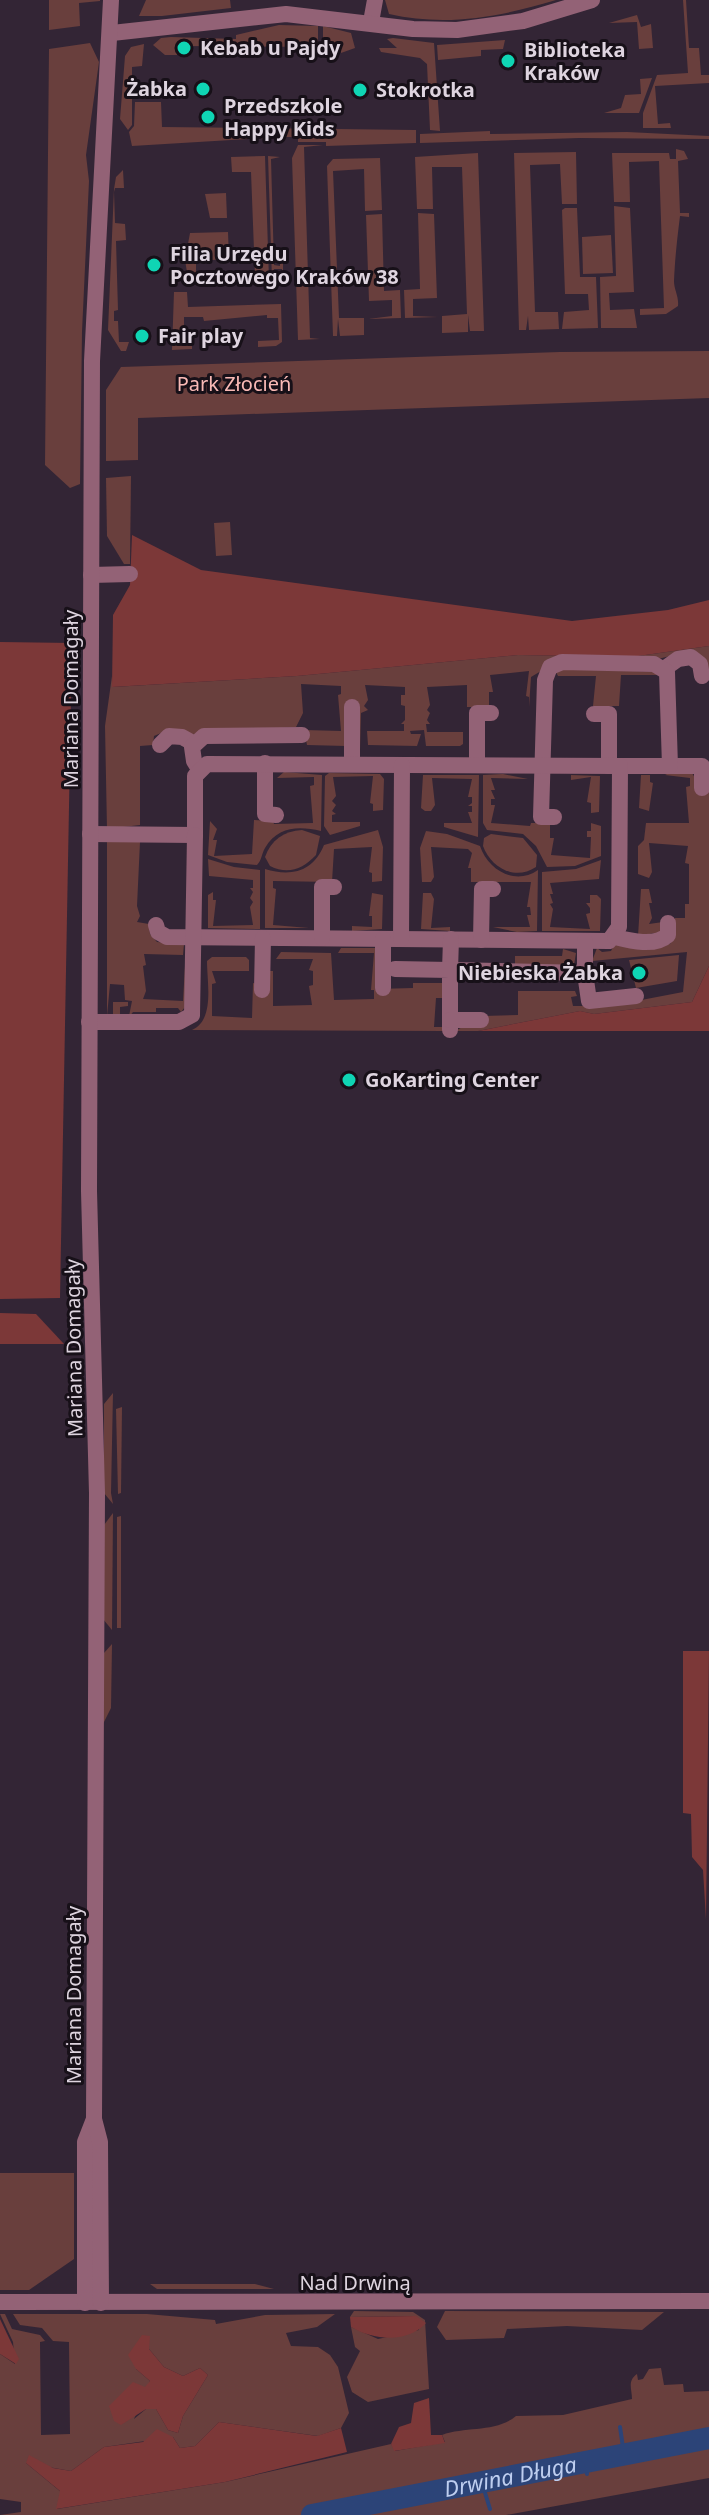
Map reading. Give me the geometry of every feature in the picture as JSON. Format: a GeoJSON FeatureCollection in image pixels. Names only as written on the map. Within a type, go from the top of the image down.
{"type":"FeatureCollection","features":[{"type":"Feature","properties":{"kind":"street","name":"Mariana Domagały"},"geometry":{"type":"LineString","coordinates":[[93,2303],[100,2142],[94,2119],[96,1375],[89,1191],[91,575],[96,252],[112,33],[111,0]]}},
{"type":"Feature","properties":{"kind":"street"},"geometry":{"type":"LineString","coordinates":[[371,22],[375,0]]}},
{"type":"Feature","properties":{"kind":"street"},"geometry":{"type":"LineString","coordinates":[[112,33],[286,14],[433,31],[479,29],[523,21],[592,0]]}},
{"type":"Feature","properties":{"kind":"street"},"geometry":{"type":"LineString","coordinates":[[91,575],[130,574]]}},
{"type":"Feature","properties":{"kind":"street"},"geometry":{"type":"LineString","coordinates":[[664,669],[678,659],[691,657],[700,664],[702,676]]}},
{"type":"Feature","properties":{"kind":"street"},"geometry":{"type":"LineString","coordinates":[[541,817],[545,680],[550,667],[562,662],[649,664],[664,669],[670,680],[670,766]]}},
{"type":"Feature","properties":{"kind":"street"},"geometry":{"type":"LineString","coordinates":[[352,707],[352,764]]}},
{"type":"Feature","properties":{"kind":"street"},"geometry":{"type":"LineString","coordinates":[[477,765],[477,713],[491,713]]}},
{"type":"Feature","properties":{"kind":"street"},"geometry":{"type":"LineString","coordinates":[[608,714],[614,766],[619,927],[615,937]]}},
{"type":"Feature","properties":{"kind":"street"},"geometry":{"type":"LineString","coordinates":[[199,769],[191,754],[193,743],[204,736],[302,735]]}},
{"type":"Feature","properties":{"kind":"street"},"geometry":{"type":"LineString","coordinates":[[160,745],[169,736],[182,737],[193,743]]}},
{"type":"Feature","properties":{"kind":"street"},"geometry":{"type":"LineString","coordinates":[[264,814],[265,763]]}},
{"type":"Feature","properties":{"kind":"street"},"geometry":{"type":"LineString","coordinates":[[89,1022],[176,1022],[190,1018],[193,1008],[195,778],[199,769],[210,764],[702,766],[702,788]]}},
{"type":"Feature","properties":{"kind":"street"},"geometry":{"type":"LineString","coordinates":[[401,939],[402,765]]}},
{"type":"Feature","properties":{"kind":"street"},"geometry":{"type":"LineString","coordinates":[[90,834],[195,835]]}},
{"type":"Feature","properties":{"kind":"street"},"geometry":{"type":"LineString","coordinates":[[322,887],[322,938]]}},
{"type":"Feature","properties":{"kind":"street"},"geometry":{"type":"LineString","coordinates":[[481,889],[481,940]]}},
{"type":"Feature","properties":{"kind":"street"},"geometry":{"type":"LineString","coordinates":[[156,925],[164,937],[194,938],[605,941],[615,937],[636,941],[661,940],[668,935],[668,923]]}},
{"type":"Feature","properties":{"kind":"street"},"geometry":{"type":"LineString","coordinates":[[262,990],[263,938]]}},
{"type":"Feature","properties":{"kind":"street"},"geometry":{"type":"LineString","coordinates":[[383,939],[383,988]]}},
{"type":"Feature","properties":{"kind":"street"},"geometry":{"type":"LineString","coordinates":[[451,939],[450,1025],[481,1020]]}},
{"type":"Feature","properties":{"kind":"street"},"geometry":{"type":"LineString","coordinates":[[585,941],[584,1001],[636,996]]}},
{"type":"Feature","properties":{"kind":"street"},"geometry":{"type":"LineString","coordinates":[[395,969],[585,973]]}},
{"type":"Feature","properties":{"kind":"street","name":"Nad Drwiną"},"geometry":{"type":"LineString","coordinates":[[0,2302],[709,2301]]}},
{"type":"Feature","properties":{"kind":"green space"},"geometry":{"type":"Polygon","coordinates":[[[49,0],[100,1],[79,3],[80,26],[49,30],[49,0]]]}},
{"type":"Feature","properties":{"kind":"green space"},"geometry":{"type":"Polygon","coordinates":[[[146,0],[230,0],[231,8],[139,16],[146,0]]]}},
{"type":"Feature","properties":{"kind":"green space"},"geometry":{"type":"Polygon","coordinates":[[[385,0],[556,0],[494,15],[431,20],[389,14],[385,0]]]}},
{"type":"Feature","properties":{"kind":"green space"},"geometry":{"type":"Polygon","coordinates":[[[683,0],[686,0],[689,48],[699,48],[701,75],[709,75],[709,83],[655,86],[658,124],[670,123],[671,128],[643,128],[643,113],[657,75],[688,73],[683,0]]]}},
{"type":"Feature","properties":{"kind":"green space"},"geometry":{"type":"Polygon","coordinates":[[[637,15],[641,27],[651,24],[653,48],[639,49],[637,22],[609,23],[637,15]]]}},
{"type":"Feature","properties":{"kind":"green space"},"geometry":{"type":"Polygon","coordinates":[[[279,25],[318,26],[318,47],[179,46],[177,55],[165,55],[153,45],[161,38],[171,37],[236,39],[236,35],[279,25]]]}},
{"type":"Feature","properties":{"kind":"green space"},"geometry":{"type":"Polygon","coordinates":[[[323,26],[351,33],[355,48],[341,53],[341,47],[323,47],[323,26]]]}},
{"type":"Feature","properties":{"kind":"green space"},"geometry":{"type":"Polygon","coordinates":[[[387,39],[434,43],[440,131],[430,130],[427,64],[420,58],[381,52],[379,48],[397,48],[387,39]]]}},
{"type":"Feature","properties":{"kind":"green space"},"geometry":{"type":"Polygon","coordinates":[[[505,40],[503,49],[481,50],[481,56],[438,60],[437,45],[505,40]]]}},
{"type":"Feature","properties":{"kind":"green space"},"geometry":{"type":"Polygon","coordinates":[[[90,43],[99,62],[86,155],[89,181],[82,332],[80,484],[70,488],[45,465],[49,49],[90,43]]]}},
{"type":"Feature","properties":{"kind":"green space"},"geometry":{"type":"Polygon","coordinates":[[[144,44],[142,66],[132,67],[132,125],[128,130],[120,119],[125,56],[131,47],[144,44]]]}},
{"type":"Feature","properties":{"kind":"green space"},"geometry":{"type":"Polygon","coordinates":[[[652,78],[639,113],[604,113],[621,108],[625,95],[641,94],[640,79],[652,78]]]}},
{"type":"Feature","properties":{"kind":"green space"},"geometry":{"type":"Polygon","coordinates":[[[135,102],[161,102],[162,127],[416,130],[416,143],[326,146],[326,142],[298,142],[298,137],[283,137],[132,146],[129,132],[134,126],[135,102]]]}},
{"type":"Feature","properties":{"kind":"green space"},"geometry":{"type":"Polygon","coordinates":[[[490,131],[490,134],[627,132],[709,136],[709,139],[579,138],[420,143],[420,134],[490,131]]]}},
{"type":"Feature","properties":{"kind":"green space"},"geometry":{"type":"Polygon","coordinates":[[[298,145],[323,145],[304,147],[310,338],[320,339],[298,340],[292,158],[298,145]]]}},
{"type":"Feature","properties":{"kind":"green space"},"geometry":{"type":"Polygon","coordinates":[[[676,149],[684,151],[688,159],[678,161],[680,213],[689,213],[689,217],[680,216],[674,281],[678,306],[666,314],[640,315],[640,309],[664,308],[659,161],[629,162],[630,202],[614,202],[612,153],[669,153],[670,159],[676,159],[676,149]]]}},
{"type":"Feature","properties":{"kind":"green space"},"geometry":{"type":"Polygon","coordinates":[[[576,152],[577,204],[562,204],[560,164],[530,165],[535,312],[558,312],[559,329],[529,330],[528,316],[526,330],[519,330],[514,153],[576,152]]]}},
{"type":"Feature","properties":{"kind":"green space"},"geometry":{"type":"Polygon","coordinates":[[[478,153],[484,331],[470,331],[468,315],[468,332],[442,333],[442,316],[467,314],[462,167],[432,167],[433,209],[417,209],[415,157],[478,153]]]}},
{"type":"Feature","properties":{"kind":"green space"},"geometry":{"type":"Polygon","coordinates":[[[265,156],[269,280],[235,282],[235,276],[255,276],[251,172],[232,172],[231,157],[265,156]]]}},
{"type":"Feature","properties":{"kind":"green space"},"geometry":{"type":"Polygon","coordinates":[[[268,156],[280,157],[271,159],[274,265],[280,266],[280,260],[283,260],[283,280],[282,269],[274,269],[272,280],[268,156]]]}},
{"type":"Feature","properties":{"kind":"green space"},"geometry":{"type":"Polygon","coordinates":[[[380,158],[382,210],[365,211],[364,169],[333,171],[339,318],[364,318],[364,335],[340,336],[338,319],[337,336],[333,336],[327,166],[333,159],[380,158]]]}},
{"type":"Feature","properties":{"kind":"green space"},"geometry":{"type":"Polygon","coordinates":[[[123,170],[124,188],[115,188],[114,192],[115,223],[125,224],[126,240],[116,241],[118,310],[114,311],[114,321],[118,321],[119,342],[129,342],[126,351],[121,351],[108,330],[114,189],[116,177],[123,170]]]}},
{"type":"Feature","properties":{"kind":"green space"},"geometry":{"type":"Polygon","coordinates":[[[226,193],[227,218],[210,218],[205,194],[226,193]]]}},
{"type":"Feature","properties":{"kind":"green space"},"geometry":{"type":"Polygon","coordinates":[[[614,206],[630,208],[634,292],[609,293],[610,310],[634,309],[637,328],[601,328],[600,277],[616,276],[614,206]]]}},
{"type":"Feature","properties":{"kind":"green space"},"geometry":{"type":"Polygon","coordinates":[[[577,208],[580,277],[596,277],[598,328],[562,329],[564,312],[589,310],[588,294],[565,294],[562,210],[577,208]]]}},
{"type":"Feature","properties":{"kind":"green space"},"geometry":{"type":"Polygon","coordinates":[[[418,213],[434,214],[437,298],[413,299],[413,316],[438,317],[405,318],[404,290],[420,289],[418,213]]]}},
{"type":"Feature","properties":{"kind":"green space"},"geometry":{"type":"Polygon","coordinates":[[[382,214],[384,291],[400,290],[401,318],[368,319],[392,316],[392,300],[369,301],[366,215],[382,214]]]}},
{"type":"Feature","properties":{"kind":"green space"},"geometry":{"type":"Polygon","coordinates":[[[228,232],[229,259],[196,261],[196,274],[189,274],[189,284],[185,260],[190,233],[228,232]]]}},
{"type":"Feature","properties":{"kind":"green space"},"geometry":{"type":"Polygon","coordinates":[[[611,235],[613,273],[583,274],[582,237],[611,235]]]}},
{"type":"Feature","properties":{"kind":"green space"},"geometry":{"type":"Polygon","coordinates":[[[174,292],[187,292],[188,307],[281,304],[282,342],[276,346],[258,347],[258,341],[279,340],[278,318],[267,318],[267,315],[204,321],[203,317],[184,317],[184,343],[192,343],[192,349],[172,350],[174,292]]]}},
{"type":"Feature","properties":{"kind":"green space","name":"Park Złocień"},"geometry":{"type":"Polygon","coordinates":[[[709,351],[709,398],[138,418],[138,460],[106,461],[106,390],[121,367],[560,352],[709,351]]]}},
{"type":"Feature","properties":{"kind":"green space"},"geometry":{"type":"Polygon","coordinates":[[[131,476],[130,564],[124,564],[107,536],[106,478],[131,476]]]}},
{"type":"Feature","properties":{"kind":"green space"},"geometry":{"type":"Polygon","coordinates":[[[230,522],[232,555],[216,556],[214,523],[230,522]]]}},
{"type":"Feature","properties":{"kind":"green space"},"geometry":{"type":"Polygon","coordinates":[[[709,646],[709,675],[707,661],[694,650],[658,659],[541,671],[531,677],[529,707],[529,697],[526,696],[529,671],[490,675],[493,692],[489,692],[489,707],[467,707],[467,685],[427,687],[430,705],[427,710],[430,713],[427,720],[430,724],[426,724],[427,732],[463,732],[463,744],[460,746],[426,746],[424,730],[410,731],[411,734],[421,734],[417,746],[368,745],[367,731],[404,731],[404,724],[401,724],[405,720],[405,706],[401,705],[401,695],[405,695],[405,687],[365,685],[368,700],[364,706],[368,710],[361,713],[360,750],[346,746],[307,745],[304,730],[341,731],[338,695],[341,694],[341,686],[301,684],[303,713],[296,727],[195,734],[161,733],[154,736],[153,745],[140,746],[140,825],[107,829],[105,726],[112,676],[113,687],[297,676],[518,655],[631,657],[709,646]]]}},
{"type":"Feature","properties":{"kind":"green space"},"geometry":{"type":"Polygon","coordinates":[[[555,670],[659,672],[656,675],[621,675],[619,706],[593,706],[596,676],[558,676],[555,670]]]}},
{"type":"Feature","properties":{"kind":"green space"},"geometry":{"type":"Polygon","coordinates":[[[284,772],[322,775],[321,831],[297,828],[276,835],[257,865],[227,862],[208,855],[210,821],[217,829],[213,840],[217,840],[214,856],[252,854],[254,820],[273,821],[274,824],[313,823],[310,786],[314,785],[314,777],[277,778],[284,772]]]}},
{"type":"Feature","properties":{"kind":"green space"},"geometry":{"type":"Polygon","coordinates":[[[329,773],[380,774],[384,779],[383,810],[373,811],[373,804],[370,803],[373,776],[333,777],[336,796],[332,801],[336,805],[332,811],[336,814],[332,815],[332,822],[360,822],[360,826],[330,835],[324,826],[325,776],[329,773]]]}},
{"type":"Feature","properties":{"kind":"green space"},"geometry":{"type":"Polygon","coordinates":[[[692,773],[703,791],[709,792],[709,966],[692,1002],[594,1014],[580,1011],[478,1031],[455,1031],[483,1016],[518,1015],[518,991],[575,991],[577,996],[571,997],[573,1006],[610,1006],[683,992],[687,952],[592,961],[597,948],[602,952],[611,951],[614,945],[670,944],[675,935],[675,918],[685,918],[685,904],[689,904],[689,864],[685,863],[688,846],[649,843],[652,872],[649,878],[638,874],[638,846],[644,840],[646,823],[689,823],[686,787],[690,786],[690,778],[665,775],[692,773]]]}},
{"type":"Feature","properties":{"kind":"green space"},"geometry":{"type":"Polygon","coordinates":[[[503,774],[528,779],[491,778],[495,799],[491,799],[491,805],[495,805],[491,823],[530,826],[531,823],[550,823],[550,838],[554,838],[551,855],[590,858],[591,837],[587,837],[587,831],[591,831],[591,823],[601,826],[601,856],[575,866],[547,867],[536,846],[523,834],[487,830],[483,823],[483,775],[503,774]]]}},
{"type":"Feature","properties":{"kind":"green space"},"geometry":{"type":"Polygon","coordinates":[[[423,775],[479,775],[478,837],[444,827],[444,823],[472,823],[468,812],[472,812],[472,806],[468,806],[472,803],[472,797],[468,797],[472,779],[432,778],[435,805],[431,811],[425,811],[421,808],[423,775]]]}},
{"type":"Feature","properties":{"kind":"green space"},"geometry":{"type":"Polygon","coordinates":[[[571,775],[600,776],[599,812],[591,813],[591,803],[587,802],[591,777],[571,780],[571,775]]]}},
{"type":"Feature","properties":{"kind":"green space"},"geometry":{"type":"Polygon","coordinates":[[[641,775],[650,775],[650,782],[653,783],[649,811],[639,808],[641,775]]]}},
{"type":"Feature","properties":{"kind":"green space"},"geometry":{"type":"Polygon","coordinates":[[[302,830],[320,836],[316,855],[295,869],[283,870],[270,866],[265,857],[275,841],[284,834],[302,830]]]}},
{"type":"Feature","properties":{"kind":"green space"},"geometry":{"type":"Polygon","coordinates":[[[378,830],[383,847],[382,881],[372,882],[372,873],[369,872],[372,847],[334,849],[332,882],[273,881],[273,888],[276,889],[273,925],[309,928],[265,928],[265,869],[284,872],[300,870],[314,861],[324,845],[378,830]]]}},
{"type":"Feature","properties":{"kind":"green space"},"geometry":{"type":"Polygon","coordinates":[[[426,831],[447,834],[480,846],[489,862],[503,873],[520,876],[538,870],[537,931],[517,932],[493,927],[530,927],[527,915],[531,915],[530,907],[527,907],[531,882],[471,882],[471,868],[468,868],[472,853],[468,849],[431,847],[434,877],[431,882],[422,882],[420,848],[426,831]]]}},
{"type":"Feature","properties":{"kind":"green space"},"geometry":{"type":"Polygon","coordinates":[[[491,834],[523,838],[537,855],[536,867],[520,873],[498,866],[483,846],[484,838],[491,834]]]}},
{"type":"Feature","properties":{"kind":"green space"},"geometry":{"type":"Polygon","coordinates":[[[107,842],[140,842],[137,906],[140,916],[137,922],[149,924],[150,934],[157,942],[184,944],[183,955],[144,954],[146,991],[143,999],[183,1001],[185,966],[185,1007],[181,1012],[178,1008],[156,1008],[156,1012],[133,1012],[129,1017],[113,1017],[113,1002],[128,1002],[128,1006],[120,1007],[120,1016],[129,1016],[132,1001],[125,1000],[124,985],[110,984],[107,1016],[107,842]]]}},
{"type":"Feature","properties":{"kind":"green space"},"geometry":{"type":"Polygon","coordinates":[[[208,859],[234,867],[260,870],[260,929],[208,928],[208,895],[213,892],[213,900],[216,900],[213,926],[253,925],[250,907],[253,902],[250,898],[253,892],[250,888],[253,888],[253,880],[209,876],[208,859]]]}},
{"type":"Feature","properties":{"kind":"green space"},"geometry":{"type":"Polygon","coordinates":[[[601,860],[599,879],[550,883],[553,903],[550,904],[553,909],[550,927],[590,929],[586,914],[590,913],[590,908],[586,903],[590,903],[590,895],[597,895],[601,899],[600,931],[542,931],[542,872],[576,869],[601,860]]]}},
{"type":"Feature","properties":{"kind":"green space"},"geometry":{"type":"Polygon","coordinates":[[[641,889],[649,889],[652,918],[649,924],[663,922],[661,932],[638,936],[641,889]]]}},
{"type":"Feature","properties":{"kind":"green space"},"geometry":{"type":"Polygon","coordinates":[[[372,893],[383,895],[382,929],[352,931],[352,926],[372,927],[372,916],[369,916],[372,893]]]}},
{"type":"Feature","properties":{"kind":"green space"},"geometry":{"type":"Polygon","coordinates":[[[423,893],[431,893],[434,899],[431,928],[450,927],[450,931],[421,929],[423,893]]]}},
{"type":"Feature","properties":{"kind":"green space"},"geometry":{"type":"Polygon","coordinates":[[[341,948],[375,948],[377,989],[413,988],[413,983],[445,983],[445,998],[436,998],[434,1027],[445,1027],[445,1031],[192,1030],[204,1018],[207,1009],[207,961],[212,957],[246,957],[249,971],[212,971],[216,983],[212,984],[212,1016],[252,1018],[253,983],[257,984],[268,971],[273,971],[273,1006],[312,1005],[309,986],[313,985],[313,971],[309,970],[313,959],[276,959],[281,952],[331,953],[334,1000],[374,999],[374,990],[371,990],[374,953],[338,953],[341,948]]]}},
{"type":"Feature","properties":{"kind":"green space"},"geometry":{"type":"Polygon","coordinates":[[[563,949],[576,953],[574,965],[515,965],[515,956],[562,956],[563,949]]]}},
{"type":"Feature","properties":{"kind":"green space"},"geometry":{"type":"Polygon","coordinates":[[[679,955],[677,981],[636,988],[629,960],[679,955]]]}},
{"type":"Feature","properties":{"kind":"green space"},"geometry":{"type":"Polygon","coordinates":[[[113,1393],[113,1504],[104,1493],[104,1404],[113,1393]]]}},
{"type":"Feature","properties":{"kind":"green space"},"geometry":{"type":"Polygon","coordinates":[[[122,1407],[121,1493],[118,1494],[116,1409],[122,1407]]]}},
{"type":"Feature","properties":{"kind":"green space"},"geometry":{"type":"Polygon","coordinates":[[[113,1513],[112,1630],[103,1619],[104,1525],[113,1513]]]}},
{"type":"Feature","properties":{"kind":"green space"},"geometry":{"type":"Polygon","coordinates":[[[121,1516],[121,1628],[117,1628],[117,1517],[121,1516]]]}},
{"type":"Feature","properties":{"kind":"green space"},"geometry":{"type":"Polygon","coordinates":[[[112,1644],[111,1708],[103,1724],[104,1653],[112,1644]]]}},
{"type":"Feature","properties":{"kind":"green space"},"geometry":{"type":"Polygon","coordinates":[[[0,2173],[74,2173],[74,2259],[29,2290],[0,2290],[0,2173]]]}},
{"type":"Feature","properties":{"kind":"green space"},"geometry":{"type":"Polygon","coordinates":[[[150,2284],[255,2284],[274,2289],[157,2289],[150,2284]]]}},
{"type":"Feature","properties":{"kind":"green space"},"geometry":{"type":"Polygon","coordinates":[[[354,2311],[413,2312],[425,2320],[429,2389],[368,2402],[352,2392],[347,2377],[360,2351],[355,2347],[351,2327],[378,2339],[419,2330],[416,2316],[350,2317],[354,2311]]]}},
{"type":"Feature","properties":{"kind":"green space"},"geometry":{"type":"Polygon","coordinates":[[[445,2311],[664,2312],[642,2330],[567,2326],[507,2329],[504,2338],[446,2340],[437,2327],[445,2311]]]}},
{"type":"Feature","properties":{"kind":"green space"},"geometry":{"type":"Polygon","coordinates":[[[0,2314],[5,2314],[12,2329],[40,2335],[45,2341],[40,2342],[41,2435],[70,2434],[69,2342],[53,2341],[42,2328],[20,2325],[13,2314],[147,2314],[215,2320],[216,2324],[265,2315],[335,2314],[317,2327],[286,2333],[291,2346],[318,2347],[330,2355],[338,2367],[349,2413],[341,2428],[318,2436],[219,2422],[195,2446],[180,2448],[173,2437],[104,2447],[71,2471],[26,2463],[61,2492],[57,2509],[225,2482],[391,2444],[395,2451],[445,2442],[442,2435],[499,2425],[516,2416],[563,2415],[632,2399],[632,2379],[637,2374],[638,2380],[643,2379],[649,2369],[661,2368],[664,2385],[683,2384],[684,2392],[709,2391],[709,2478],[506,2515],[0,2515],[21,2512],[21,2502],[0,2499],[0,2354],[15,2364],[13,2342],[0,2314]],[[149,2349],[136,2369],[150,2381],[134,2419],[146,2409],[156,2409],[168,2430],[178,2433],[183,2416],[208,2375],[200,2368],[183,2376],[164,2367],[149,2349]]]}},
{"type":"Feature","properties":{"kind":"shaded area"},"geometry":{"type":"Polygon","coordinates":[[[132,535],[201,570],[572,621],[668,610],[709,600],[709,646],[631,657],[518,655],[297,676],[112,687],[113,615],[130,585],[132,535]]]}},
{"type":"Feature","properties":{"kind":"shaded area"},"geometry":{"type":"Polygon","coordinates":[[[0,642],[72,643],[60,1298],[0,1299],[0,642]]]}},
{"type":"Feature","properties":{"kind":"shaded area"},"geometry":{"type":"Polygon","coordinates":[[[709,966],[709,1031],[478,1031],[580,1011],[594,1014],[692,1002],[709,966]]]}},
{"type":"Feature","properties":{"kind":"shaded area"},"geometry":{"type":"Polygon","coordinates":[[[0,1313],[36,1314],[64,1344],[0,1344],[0,1313]]]}},
{"type":"Feature","properties":{"kind":"shaded area"},"geometry":{"type":"Polygon","coordinates":[[[683,1651],[709,1651],[706,1920],[703,1870],[692,1857],[691,1814],[683,1813],[683,1651]]]}},
{"type":"Feature","properties":{"kind":"shaded area"},"geometry":{"type":"Polygon","coordinates":[[[416,2316],[426,2323],[409,2334],[390,2338],[369,2335],[351,2327],[350,2317],[416,2316]]]}},
{"type":"Feature","properties":{"kind":"shaded area"},"geometry":{"type":"Polygon","coordinates":[[[0,2319],[19,2359],[16,2364],[0,2354],[0,2319]]]}},
{"type":"Feature","properties":{"kind":"shaded area"},"geometry":{"type":"Polygon","coordinates":[[[142,2335],[150,2336],[149,2349],[164,2367],[183,2376],[200,2368],[208,2375],[183,2416],[178,2433],[168,2430],[156,2409],[146,2409],[121,2425],[114,2421],[109,2406],[133,2382],[145,2387],[150,2381],[136,2369],[128,2355],[142,2335]]]}},
{"type":"Feature","properties":{"kind":"shaded area"},"geometry":{"type":"Polygon","coordinates":[[[429,2398],[431,2435],[442,2435],[445,2443],[394,2451],[391,2444],[399,2427],[411,2423],[414,2403],[429,2398]]]}},
{"type":"Feature","properties":{"kind":"shaded area"},"geometry":{"type":"Polygon","coordinates":[[[219,2422],[317,2436],[341,2428],[347,2452],[225,2482],[56,2509],[60,2491],[26,2463],[29,2455],[53,2468],[71,2471],[104,2447],[143,2442],[157,2429],[173,2437],[180,2448],[195,2446],[219,2422]]]}},
{"type":"Feature","properties":{"kind":"waterway"},"geometry":{"type":"LineString","coordinates":[[620,2427],[624,2454]]}},
{"type":"Feature","properties":{"kind":"waterway","name":"Drwina Długa"},"geometry":{"type":"LineString","coordinates":[[312,2515],[709,2438]]}},
{"type":"Feature","properties":{"kind":"waterway"},"geometry":{"type":"LineString","coordinates":[[585,2463],[587,2474]]}},
{"type":"Feature","properties":{"kind":"waterway"},"geometry":{"type":"LineString","coordinates":[[482,2483],[490,2509]]}},
{"type":"Feature","properties":{"kind":"place","name":"Kebab u Pajdy"},"geometry":{"type":"Point","coordinates":[184,48]}},
{"type":"Feature","properties":{"kind":"place","name":"Biblioteka Kraków"},"geometry":{"type":"Point","coordinates":[508,61]}},
{"type":"Feature","properties":{"kind":"place","name":"Żabka"},"geometry":{"type":"Point","coordinates":[203,89]}},
{"type":"Feature","properties":{"kind":"place","name":"Stokrotka"},"geometry":{"type":"Point","coordinates":[360,90]}},
{"type":"Feature","properties":{"kind":"place","name":"Przedszkole Happy Kids"},"geometry":{"type":"Point","coordinates":[208,117]}},
{"type":"Feature","properties":{"kind":"place","name":"Filia Urzędu Pocztowego Kraków 38"},"geometry":{"type":"Point","coordinates":[154,265]}},
{"type":"Feature","properties":{"kind":"place","name":"Fair play"},"geometry":{"type":"Point","coordinates":[142,336]}},
{"type":"Feature","properties":{"kind":"place","name":"Niebieska Żabka"},"geometry":{"type":"Point","coordinates":[639,973]}},
{"type":"Feature","properties":{"kind":"place","name":"GoKarting Center"},"geometry":{"type":"Point","coordinates":[349,1080]}}]}
